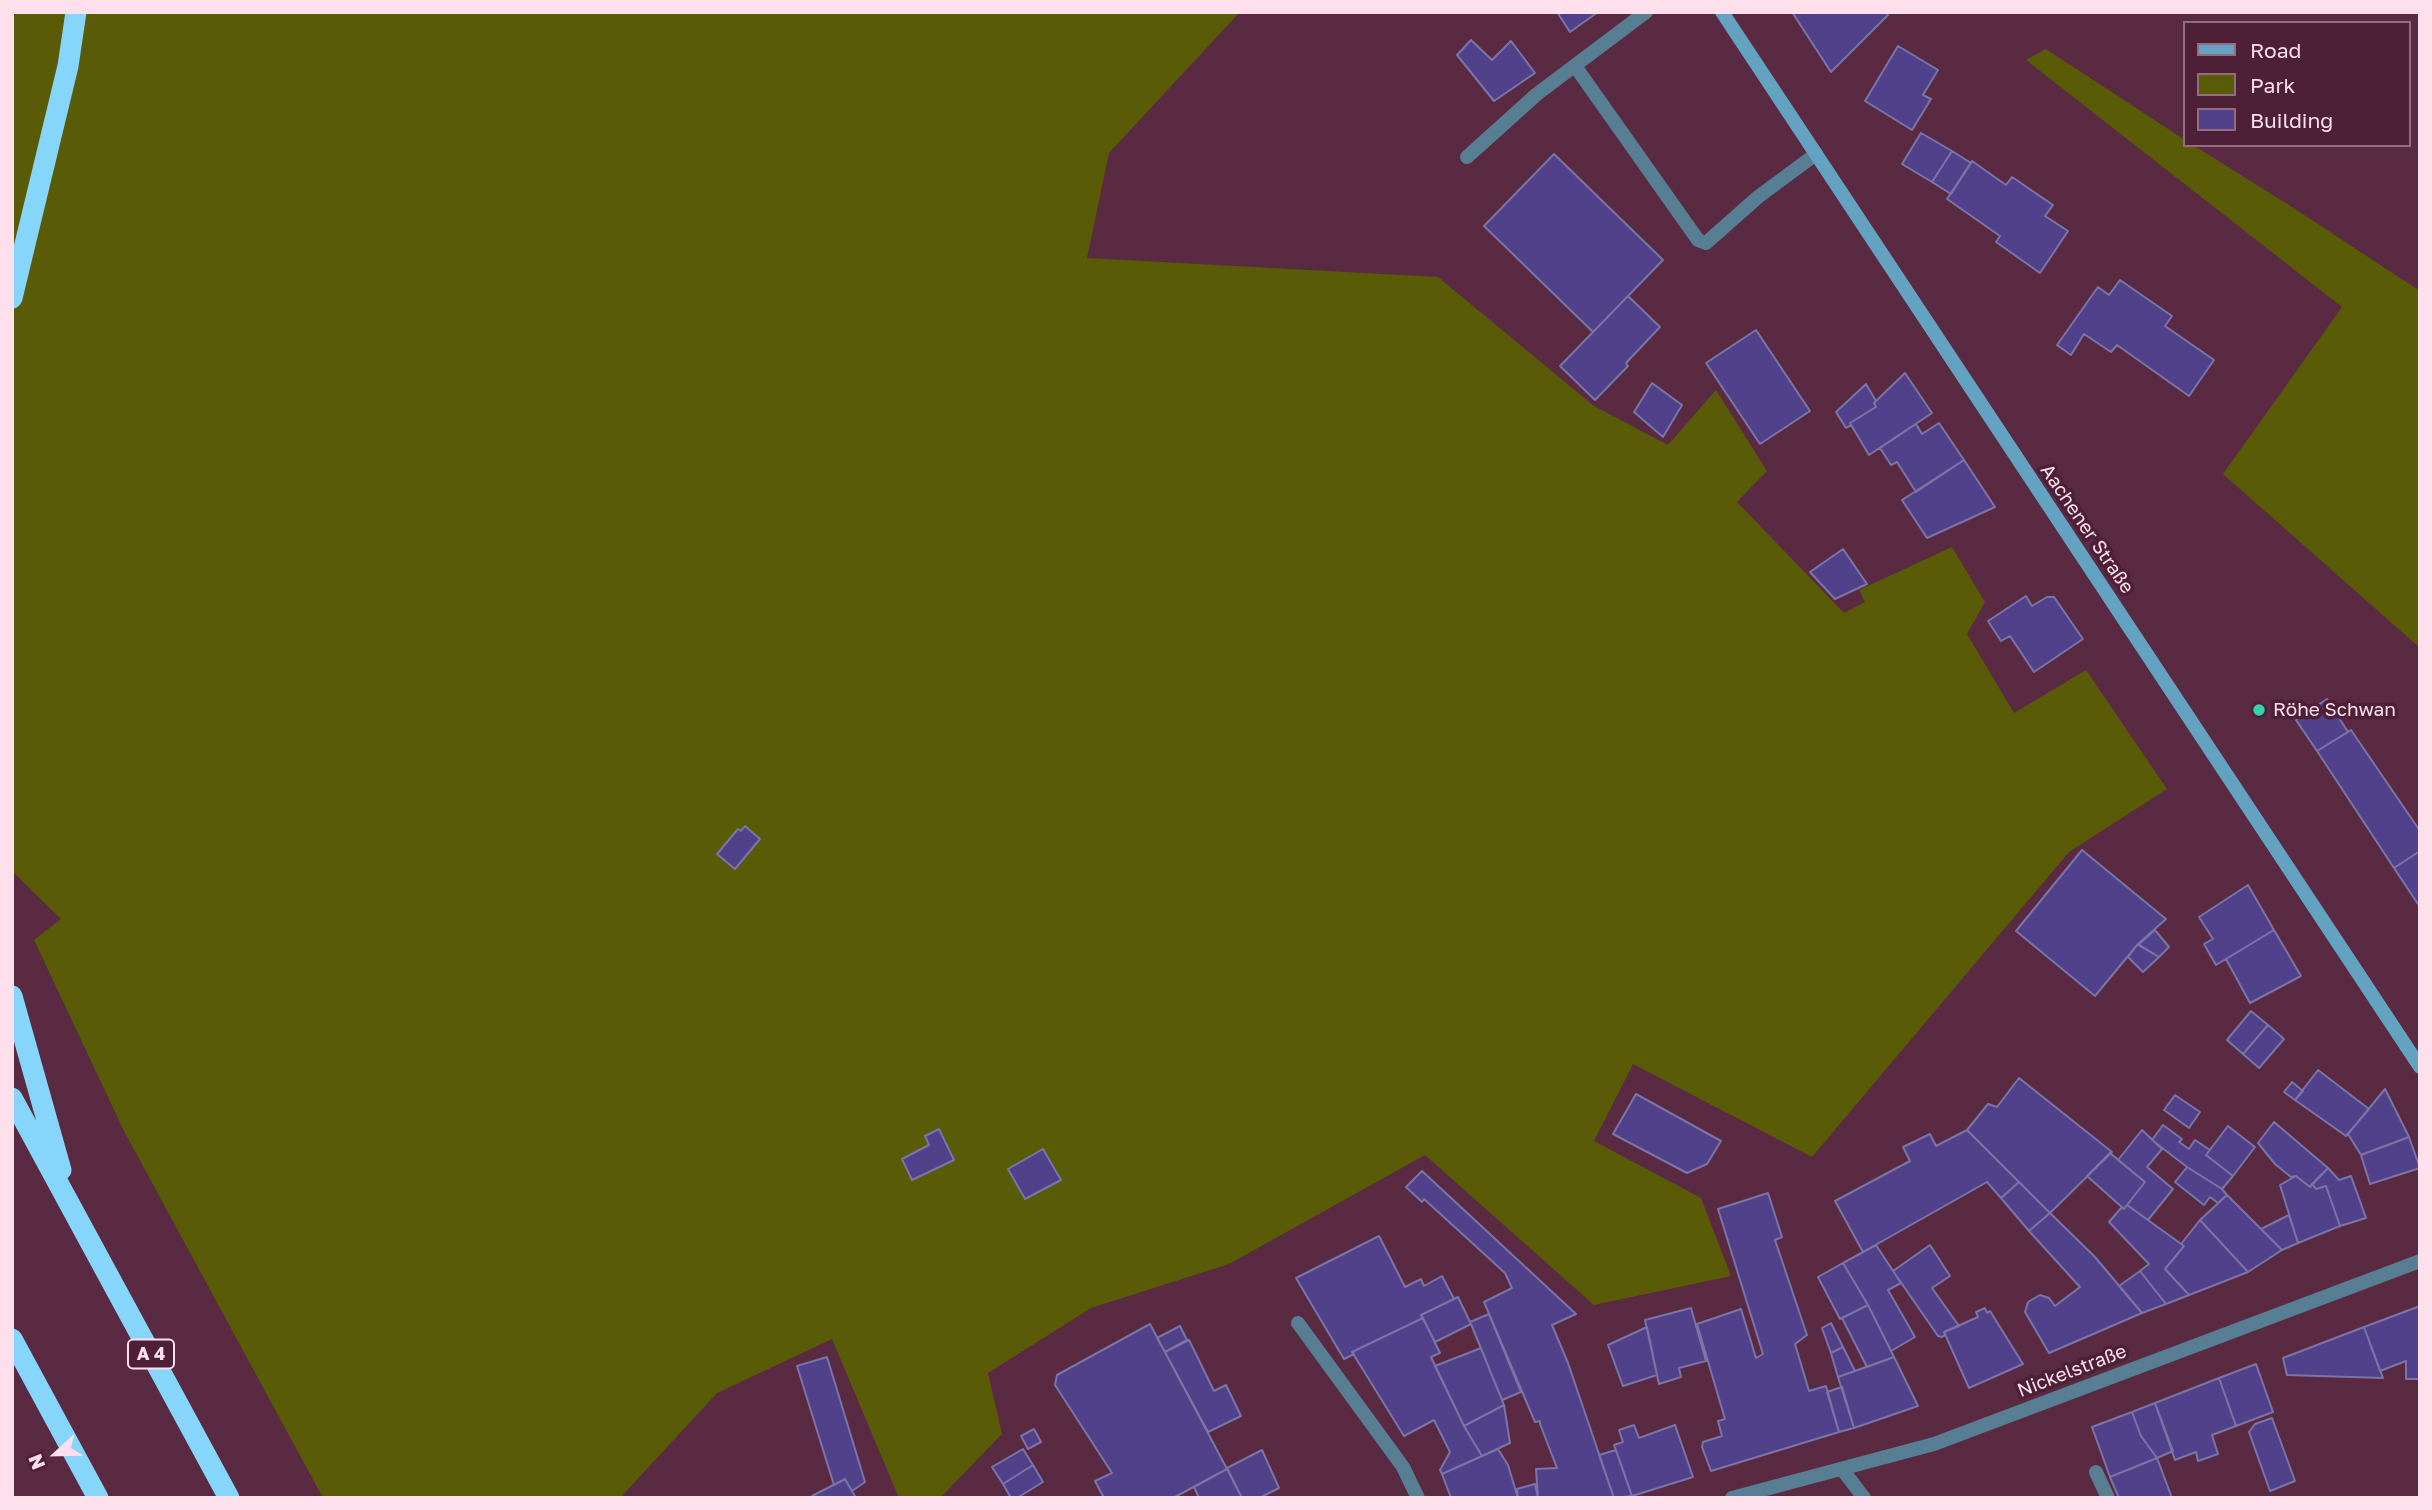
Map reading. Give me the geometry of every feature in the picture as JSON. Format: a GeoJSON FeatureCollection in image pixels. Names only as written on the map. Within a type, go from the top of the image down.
{"type":"FeatureCollection","features":[{"type":"Feature","properties":{"kind":"highway"},"geometry":{"type":"LineString","coordinates":[[12,298],[68,66],[76,12]]}},
{"type":"Feature","properties":{"kind":"highway"},"geometry":{"type":"LineString","coordinates":[[12,996],[72,1210]]}},
{"type":"Feature","properties":{"kind":"highway","name":"A 4"},"geometry":{"type":"LineString","coordinates":[[12,1098],[229,1498]]}},
{"type":"Feature","properties":{"kind":"highway"},"geometry":{"type":"LineString","coordinates":[[12,1339],[98,1498]]}},
{"type":"Feature","properties":{"kind":"main road","name":"Aachener Straße"},"geometry":{"type":"LineString","coordinates":[[1722,12],[2420,1068]]}},
{"type":"Feature","properties":{"kind":"street"},"geometry":{"type":"LineString","coordinates":[[1466,157],[1537,94],[1646,12]]}},
{"type":"Feature","properties":{"kind":"street"},"geometry":{"type":"LineString","coordinates":[[1575,66],[1698,240],[1706,243],[1758,197],[1816,154]]}},
{"type":"Feature","properties":{"kind":"street","name":"Nickelstraße"},"geometry":{"type":"LineString","coordinates":[[1732,1498],[1934,1444],[2420,1261]]}},
{"type":"Feature","properties":{"kind":"street"},"geometry":{"type":"LineString","coordinates":[[1298,1322],[1403,1467],[1418,1498]]}},
{"type":"Feature","properties":{"kind":"street"},"geometry":{"type":"LineString","coordinates":[[1843,1469],[1864,1498]]}},
{"type":"Feature","properties":{"kind":"street"},"geometry":{"type":"LineString","coordinates":[[2096,1472],[2108,1498]]}},
{"type":"Feature","properties":{"kind":"green space"},"geometry":{"type":"Polygon","coordinates":[[[12,12],[1240,12],[1109,153],[1087,258],[1438,277],[1594,406],[1668,445],[1716,390],[1767,471],[1737,502],[1844,613],[1865,602],[1859,590],[1952,547],[1985,602],[1967,634],[2014,713],[2086,670],[2167,789],[2069,852],[1812,1157],[1633,1064],[1594,1141],[1701,1198],[1731,1276],[1594,1305],[1425,1155],[1229,1264],[1091,1308],[988,1373],[1002,1434],[940,1498],[899,1498],[832,1339],[717,1393],[620,1498],[323,1498],[124,1131],[34,940],[61,919],[12,871],[12,12]]]}},
{"type":"Feature","properties":{"kind":"green space"},"geometry":{"type":"Polygon","coordinates":[[[2046,49],[2184,139],[2184,147],[2196,147],[2420,291],[2420,648],[2223,474],[2342,307],[2026,60],[2046,49]]]}},
{"type":"Feature","properties":{"kind":"building"},"geometry":{"type":"Polygon","coordinates":[[[1557,12],[1598,12],[1570,32],[1557,12]]]}},
{"type":"Feature","properties":{"kind":"building"},"geometry":{"type":"Polygon","coordinates":[[[1792,12],[1886,12],[1888,15],[1831,72],[1792,12]]]}},
{"type":"Feature","properties":{"kind":"building"},"geometry":{"type":"Polygon","coordinates":[[[1471,40],[1492,60],[1511,41],[1535,73],[1494,101],[1457,55],[1471,40]]]}},
{"type":"Feature","properties":{"kind":"building"},"geometry":{"type":"Polygon","coordinates":[[[1898,46],[1938,70],[1923,95],[1931,99],[1912,130],[1865,101],[1898,46]]]}},
{"type":"Feature","properties":{"kind":"building"},"geometry":{"type":"Polygon","coordinates":[[[1921,133],[1952,151],[1932,182],[1902,164],[1921,133]]]}},
{"type":"Feature","properties":{"kind":"building"},"geometry":{"type":"Polygon","coordinates":[[[1952,151],[1971,163],[1951,194],[1932,182],[1952,151]]]}},
{"type":"Feature","properties":{"kind":"building"},"geometry":{"type":"Polygon","coordinates":[[[1554,154],[1663,260],[1593,332],[1484,226],[1554,154]]]}},
{"type":"Feature","properties":{"kind":"building"},"geometry":{"type":"Polygon","coordinates":[[[1972,161],[2006,185],[2012,177],[2053,205],[2045,216],[2068,231],[2040,273],[1996,242],[2000,236],[1947,199],[1972,161]]]}},
{"type":"Feature","properties":{"kind":"building"},"geometry":{"type":"Polygon","coordinates":[[[2120,280],[2172,316],[2165,326],[2214,360],[2189,396],[2117,345],[2111,352],[2084,334],[2071,355],[2057,345],[2098,287],[2109,295],[2120,280]]]}},
{"type":"Feature","properties":{"kind":"building"},"geometry":{"type":"Polygon","coordinates":[[[1628,296],[1660,327],[1595,400],[1560,366],[1628,296]]]}},
{"type":"Feature","properties":{"kind":"building"},"geometry":{"type":"Polygon","coordinates":[[[1756,330],[1810,411],[1760,444],[1706,363],[1756,330]]]}},
{"type":"Feature","properties":{"kind":"building"},"geometry":{"type":"Polygon","coordinates":[[[1905,373],[1932,413],[1869,455],[1850,423],[1876,407],[1874,403],[1905,373]]]}},
{"type":"Feature","properties":{"kind":"building"},"geometry":{"type":"Polygon","coordinates":[[[1652,383],[1682,405],[1663,437],[1634,412],[1652,383]]]}},
{"type":"Feature","properties":{"kind":"building"},"geometry":{"type":"Polygon","coordinates":[[[1866,384],[1876,401],[1876,407],[1846,428],[1836,412],[1866,384]]]}},
{"type":"Feature","properties":{"kind":"building"},"geometry":{"type":"Polygon","coordinates":[[[1939,423],[1964,460],[1916,492],[1897,462],[1891,465],[1880,448],[1916,424],[1922,434],[1939,423]]]}},
{"type":"Feature","properties":{"kind":"building"},"geometry":{"type":"Polygon","coordinates":[[[1964,460],[1995,507],[1927,538],[1902,500],[1964,460]]]}},
{"type":"Feature","properties":{"kind":"building"},"geometry":{"type":"Polygon","coordinates":[[[1843,549],[1867,584],[1835,599],[1810,572],[1843,549]]]}},
{"type":"Feature","properties":{"kind":"building"},"geometry":{"type":"Polygon","coordinates":[[[2026,596],[2032,606],[2047,597],[2054,597],[2083,639],[2034,672],[2010,636],[2001,641],[1988,621],[2026,596]]]}},
{"type":"Feature","properties":{"kind":"building"},"geometry":{"type":"Polygon","coordinates":[[[2327,699],[2348,732],[2317,751],[2296,720],[2327,699]]]}},
{"type":"Feature","properties":{"kind":"building"},"geometry":{"type":"Polygon","coordinates":[[[2351,730],[2420,831],[2420,851],[2394,868],[2317,751],[2351,730]]]}},
{"type":"Feature","properties":{"kind":"building"},"geometry":{"type":"Polygon","coordinates":[[[745,826],[760,839],[735,869],[717,854],[738,829],[741,831],[745,826]]]}},
{"type":"Feature","properties":{"kind":"building"},"geometry":{"type":"Polygon","coordinates":[[[2082,850],[2166,919],[2138,944],[2095,996],[2016,931],[2082,850]]]}},
{"type":"Feature","properties":{"kind":"building"},"geometry":{"type":"Polygon","coordinates":[[[2420,851],[2420,907],[2394,868],[2420,851]]]}},
{"type":"Feature","properties":{"kind":"building"},"geometry":{"type":"Polygon","coordinates":[[[2248,885],[2274,930],[2216,965],[2204,944],[2213,939],[2199,917],[2248,885]]]}},
{"type":"Feature","properties":{"kind":"building"},"geometry":{"type":"Polygon","coordinates":[[[2155,930],[2169,947],[2159,957],[2138,945],[2155,930]]]}},
{"type":"Feature","properties":{"kind":"building"},"geometry":{"type":"Polygon","coordinates":[[[2274,930],[2301,976],[2250,1003],[2226,959],[2274,930]]]}},
{"type":"Feature","properties":{"kind":"building"},"geometry":{"type":"Polygon","coordinates":[[[2138,944],[2159,957],[2143,972],[2128,957],[2138,944]]]}},
{"type":"Feature","properties":{"kind":"building"},"geometry":{"type":"Polygon","coordinates":[[[2251,1011],[2268,1025],[2243,1054],[2227,1040],[2251,1011]]]}},
{"type":"Feature","properties":{"kind":"building"},"geometry":{"type":"Polygon","coordinates":[[[2268,1025],[2284,1039],[2259,1068],[2243,1054],[2268,1025]]]}},
{"type":"Feature","properties":{"kind":"building"},"geometry":{"type":"Polygon","coordinates":[[[2318,1070],[2369,1109],[2346,1136],[2295,1100],[2318,1070]]]}},
{"type":"Feature","properties":{"kind":"building"},"geometry":{"type":"Polygon","coordinates":[[[2019,1078],[2112,1152],[2050,1213],[1967,1130],[1988,1104],[1997,1107],[2019,1078]]]}},
{"type":"Feature","properties":{"kind":"building"},"geometry":{"type":"Polygon","coordinates":[[[2292,1082],[2303,1091],[2295,1100],[2284,1092],[2292,1082]]]}},
{"type":"Feature","properties":{"kind":"building"},"geometry":{"type":"Polygon","coordinates":[[[2385,1089],[2409,1137],[2361,1155],[2348,1134],[2385,1089]]]}},
{"type":"Feature","properties":{"kind":"building"},"geometry":{"type":"Polygon","coordinates":[[[1636,1094],[1721,1141],[1707,1164],[1687,1173],[1613,1134],[1636,1094]]]}},
{"type":"Feature","properties":{"kind":"building"},"geometry":{"type":"Polygon","coordinates":[[[2175,1095],[2200,1112],[2189,1128],[2164,1110],[2175,1095]]]}},
{"type":"Feature","properties":{"kind":"building"},"geometry":{"type":"Polygon","coordinates":[[[2274,1122],[2328,1168],[2310,1187],[2275,1164],[2258,1143],[2274,1122]]]}},
{"type":"Feature","properties":{"kind":"building"},"geometry":{"type":"Polygon","coordinates":[[[2163,1125],[2182,1139],[2179,1142],[2189,1149],[2195,1140],[2210,1150],[2206,1155],[2233,1176],[2222,1189],[2152,1140],[2163,1125]]]}},
{"type":"Feature","properties":{"kind":"building"},"geometry":{"type":"Polygon","coordinates":[[[2228,1126],[2255,1147],[2233,1176],[2206,1155],[2228,1126]]]}},
{"type":"Feature","properties":{"kind":"building"},"geometry":{"type":"Polygon","coordinates":[[[939,1129],[954,1160],[912,1180],[902,1159],[929,1145],[925,1136],[939,1129]]]}},
{"type":"Feature","properties":{"kind":"building"},"geometry":{"type":"Polygon","coordinates":[[[1967,1130],[2019,1182],[2001,1198],[1987,1182],[1863,1252],[1835,1201],[1910,1161],[1903,1147],[1930,1134],[1936,1146],[1967,1130]]]}},
{"type":"Feature","properties":{"kind":"building"},"geometry":{"type":"Polygon","coordinates":[[[2142,1130],[2162,1149],[2147,1167],[2173,1189],[2148,1220],[2127,1205],[2145,1182],[2118,1160],[2142,1130]]]}},
{"type":"Feature","properties":{"kind":"building"},"geometry":{"type":"Polygon","coordinates":[[[2409,1137],[2420,1168],[2370,1184],[2361,1155],[2409,1137]]]}},
{"type":"Feature","properties":{"kind":"building"},"geometry":{"type":"Polygon","coordinates":[[[1043,1149],[1061,1180],[1025,1199],[1008,1169],[1043,1149]]]}},
{"type":"Feature","properties":{"kind":"building"},"geometry":{"type":"Polygon","coordinates":[[[2110,1153],[2145,1182],[2124,1209],[2087,1176],[2110,1153]]]}},
{"type":"Feature","properties":{"kind":"building"},"geometry":{"type":"Polygon","coordinates":[[[2187,1167],[2227,1195],[2218,1203],[2210,1197],[2204,1205],[2175,1182],[2187,1167]]]}},
{"type":"Feature","properties":{"kind":"building"},"geometry":{"type":"Polygon","coordinates":[[[2328,1168],[2339,1180],[2351,1176],[2366,1218],[2340,1226],[2326,1186],[2316,1189],[2312,1184],[2328,1168]]]}},
{"type":"Feature","properties":{"kind":"building"},"geometry":{"type":"Polygon","coordinates":[[[1422,1171],[1576,1314],[1552,1325],[1568,1363],[1614,1498],[1538,1498],[1536,1469],[1557,1468],[1540,1421],[1535,1422],[1484,1302],[1512,1288],[1505,1273],[1424,1199],[1422,1202],[1406,1187],[1422,1171]]]}},
{"type":"Feature","properties":{"kind":"building"},"geometry":{"type":"Polygon","coordinates":[[[2296,1176],[2316,1189],[2326,1186],[2340,1226],[2298,1243],[2280,1185],[2296,1176]]]}},
{"type":"Feature","properties":{"kind":"building"},"geometry":{"type":"Polygon","coordinates":[[[2019,1182],[2050,1213],[2029,1231],[2001,1198],[2019,1182]]]}},
{"type":"Feature","properties":{"kind":"building"},"geometry":{"type":"Polygon","coordinates":[[[1768,1193],[1782,1237],[1775,1240],[1807,1335],[1795,1344],[1809,1391],[1826,1386],[1839,1432],[1711,1471],[1702,1447],[1703,1442],[1722,1436],[1718,1421],[1725,1419],[1697,1324],[1741,1309],[1756,1358],[1763,1354],[1718,1209],[1768,1193]]]}},
{"type":"Feature","properties":{"kind":"building"},"geometry":{"type":"Polygon","coordinates":[[[2227,1195],[2282,1250],[2248,1272],[2200,1220],[2227,1195]]]}},
{"type":"Feature","properties":{"kind":"building"},"geometry":{"type":"Polygon","coordinates":[[[2127,1205],[2184,1246],[2165,1269],[2189,1295],[2166,1304],[2140,1271],[2149,1264],[2109,1222],[2127,1205]]]}},
{"type":"Feature","properties":{"kind":"building"},"geometry":{"type":"Polygon","coordinates":[[[2050,1213],[2095,1257],[2142,1313],[2049,1353],[2025,1312],[2028,1302],[2040,1295],[2049,1298],[2055,1306],[2080,1287],[2029,1231],[2050,1213]]]}},
{"type":"Feature","properties":{"kind":"building"},"geometry":{"type":"Polygon","coordinates":[[[2289,1215],[2298,1243],[2282,1250],[2261,1229],[2289,1215]]]}},
{"type":"Feature","properties":{"kind":"building"},"geometry":{"type":"Polygon","coordinates":[[[2200,1220],[2248,1272],[2189,1295],[2165,1269],[2200,1220]]]}},
{"type":"Feature","properties":{"kind":"building"},"geometry":{"type":"Polygon","coordinates":[[[1379,1236],[1405,1287],[1421,1279],[1424,1286],[1442,1276],[1454,1299],[1421,1315],[1423,1318],[1352,1352],[1354,1354],[1344,1359],[1296,1278],[1379,1236]]]}},
{"type":"Feature","properties":{"kind":"building"},"geometry":{"type":"Polygon","coordinates":[[[1876,1245],[1901,1283],[1888,1290],[1915,1337],[1891,1351],[1843,1263],[1876,1245]]]}},
{"type":"Feature","properties":{"kind":"building"},"geometry":{"type":"Polygon","coordinates":[[[1930,1245],[1950,1276],[1932,1288],[1959,1326],[1944,1332],[1942,1337],[1938,1336],[1893,1271],[1930,1245]]]}},
{"type":"Feature","properties":{"kind":"building"},"geometry":{"type":"Polygon","coordinates":[[[1843,1263],[1868,1305],[1840,1319],[1818,1277],[1843,1263]]]}},
{"type":"Feature","properties":{"kind":"building"},"geometry":{"type":"Polygon","coordinates":[[[2140,1271],[2166,1304],[2142,1313],[2119,1286],[2140,1271]]]}},
{"type":"Feature","properties":{"kind":"building"},"geometry":{"type":"Polygon","coordinates":[[[1458,1297],[1471,1324],[1435,1342],[1421,1315],[1458,1297]]]}},
{"type":"Feature","properties":{"kind":"building"},"geometry":{"type":"Polygon","coordinates":[[[1868,1305],[1894,1357],[1867,1367],[1842,1318],[1868,1305]]]}},
{"type":"Feature","properties":{"kind":"building"},"geometry":{"type":"Polygon","coordinates":[[[2420,1306],[2420,1379],[2406,1379],[2406,1361],[2380,1371],[2364,1327],[2420,1306]]]}},
{"type":"Feature","properties":{"kind":"building"},"geometry":{"type":"Polygon","coordinates":[[[1691,1308],[1706,1361],[1679,1368],[1681,1377],[1659,1384],[1645,1320],[1691,1308]]]}},
{"type":"Feature","properties":{"kind":"building"},"geometry":{"type":"Polygon","coordinates":[[[1985,1308],[1987,1313],[1990,1311],[2023,1364],[1969,1388],[1944,1332],[1978,1317],[1976,1312],[1985,1308]]]}},
{"type":"Feature","properties":{"kind":"building"},"geometry":{"type":"Polygon","coordinates":[[[1489,1314],[1521,1392],[1502,1400],[1470,1322],[1489,1314]]]}},
{"type":"Feature","properties":{"kind":"building"},"geometry":{"type":"Polygon","coordinates":[[[1423,1318],[1440,1353],[1431,1357],[1464,1426],[1482,1456],[1442,1474],[1440,1470],[1450,1452],[1434,1420],[1404,1436],[1352,1352],[1423,1318]]]}},
{"type":"Feature","properties":{"kind":"building"},"geometry":{"type":"Polygon","coordinates":[[[1831,1323],[1843,1347],[1831,1353],[1822,1328],[1831,1323]]]}},
{"type":"Feature","properties":{"kind":"building"},"geometry":{"type":"Polygon","coordinates":[[[1150,1324],[1227,1469],[1173,1498],[1104,1498],[1095,1481],[1112,1473],[1055,1385],[1057,1375],[1150,1324]]]}},
{"type":"Feature","properties":{"kind":"building"},"geometry":{"type":"Polygon","coordinates":[[[1180,1326],[1187,1340],[1165,1352],[1157,1338],[1180,1326]]]}},
{"type":"Feature","properties":{"kind":"building"},"geometry":{"type":"Polygon","coordinates":[[[1647,1327],[1657,1375],[1623,1386],[1608,1345],[1647,1327]]]}},
{"type":"Feature","properties":{"kind":"building"},"geometry":{"type":"Polygon","coordinates":[[[2364,1327],[2383,1378],[2287,1375],[2283,1358],[2364,1327]]]}},
{"type":"Feature","properties":{"kind":"building"},"geometry":{"type":"Polygon","coordinates":[[[1189,1340],[1214,1391],[1226,1385],[1241,1416],[1208,1432],[1165,1352],[1189,1340]]]}},
{"type":"Feature","properties":{"kind":"building"},"geometry":{"type":"Polygon","coordinates":[[[1843,1347],[1855,1371],[1838,1377],[1831,1353],[1843,1347]]]}},
{"type":"Feature","properties":{"kind":"building"},"geometry":{"type":"Polygon","coordinates":[[[1481,1348],[1504,1405],[1464,1426],[1435,1366],[1481,1348]]]}},
{"type":"Feature","properties":{"kind":"building"},"geometry":{"type":"Polygon","coordinates":[[[827,1357],[865,1482],[852,1491],[845,1479],[834,1485],[797,1366],[827,1357]]]}},
{"type":"Feature","properties":{"kind":"building"},"geometry":{"type":"Polygon","coordinates":[[[1894,1357],[1918,1406],[1854,1428],[1838,1377],[1894,1357]]]}},
{"type":"Feature","properties":{"kind":"building"},"geometry":{"type":"Polygon","coordinates":[[[2256,1364],[2273,1412],[2236,1426],[2219,1378],[2256,1364]]]}},
{"type":"Feature","properties":{"kind":"building"},"geometry":{"type":"Polygon","coordinates":[[[2219,1378],[2236,1426],[2212,1435],[2218,1454],[2198,1461],[2196,1452],[2175,1460],[2155,1403],[2219,1378]]]}},
{"type":"Feature","properties":{"kind":"building"},"geometry":{"type":"Polygon","coordinates":[[[1842,1387],[1854,1428],[1839,1432],[1827,1392],[1842,1387]]]}},
{"type":"Feature","properties":{"kind":"building"},"geometry":{"type":"Polygon","coordinates":[[[2155,1403],[2173,1451],[2157,1458],[2141,1436],[2132,1412],[2155,1403]]]}},
{"type":"Feature","properties":{"kind":"building"},"geometry":{"type":"Polygon","coordinates":[[[1504,1405],[1510,1443],[1482,1456],[1464,1426],[1504,1405]]]}},
{"type":"Feature","properties":{"kind":"building"},"geometry":{"type":"Polygon","coordinates":[[[2132,1412],[2141,1436],[2157,1458],[2110,1477],[2092,1427],[2132,1412]]]}},
{"type":"Feature","properties":{"kind":"building"},"geometry":{"type":"Polygon","coordinates":[[[2272,1418],[2295,1481],[2270,1491],[2249,1432],[2255,1424],[2272,1418]]]}},
{"type":"Feature","properties":{"kind":"building"},"geometry":{"type":"Polygon","coordinates":[[[1634,1425],[1639,1438],[1675,1425],[1693,1477],[1632,1496],[1614,1445],[1623,1442],[1619,1430],[1634,1425]]]}},
{"type":"Feature","properties":{"kind":"building"},"geometry":{"type":"Polygon","coordinates":[[[1034,1429],[1041,1442],[1028,1449],[1021,1436],[1034,1429]]]}},
{"type":"Feature","properties":{"kind":"building"},"geometry":{"type":"Polygon","coordinates":[[[1023,1449],[1033,1465],[1003,1484],[992,1467],[1023,1449]]]}},
{"type":"Feature","properties":{"kind":"building"},"geometry":{"type":"Polygon","coordinates":[[[1498,1449],[1508,1465],[1518,1498],[1451,1498],[1442,1474],[1498,1449]]]}},
{"type":"Feature","properties":{"kind":"building"},"geometry":{"type":"Polygon","coordinates":[[[1262,1450],[1279,1488],[1259,1498],[1242,1498],[1227,1468],[1262,1450]]]}},
{"type":"Feature","properties":{"kind":"building"},"geometry":{"type":"Polygon","coordinates":[[[1616,1450],[1632,1496],[1614,1498],[1599,1455],[1616,1450]]]}},
{"type":"Feature","properties":{"kind":"building"},"geometry":{"type":"Polygon","coordinates":[[[2157,1458],[2172,1498],[2119,1498],[2110,1477],[2157,1458]]]}},
{"type":"Feature","properties":{"kind":"building"},"geometry":{"type":"Polygon","coordinates":[[[1033,1465],[1043,1482],[1017,1498],[1011,1498],[1003,1484],[1033,1465]]]}},
{"type":"Feature","properties":{"kind":"building"},"geometry":{"type":"Polygon","coordinates":[[[1227,1469],[1242,1498],[1199,1498],[1194,1487],[1227,1469]]]}},
{"type":"Feature","properties":{"kind":"building"},"geometry":{"type":"Polygon","coordinates":[[[845,1479],[856,1498],[813,1498],[812,1496],[845,1479]]]}},
{"type":"Feature","properties":{"kind":"building"},"geometry":{"type":"Polygon","coordinates":[[[1535,1484],[1538,1498],[1518,1498],[1517,1489],[1535,1484]]]}},
{"type":"Feature","properties":{"kind":"place","name":"Röhe Schwan"},"geometry":{"type":"Point","coordinates":[2259,710]}}]}
